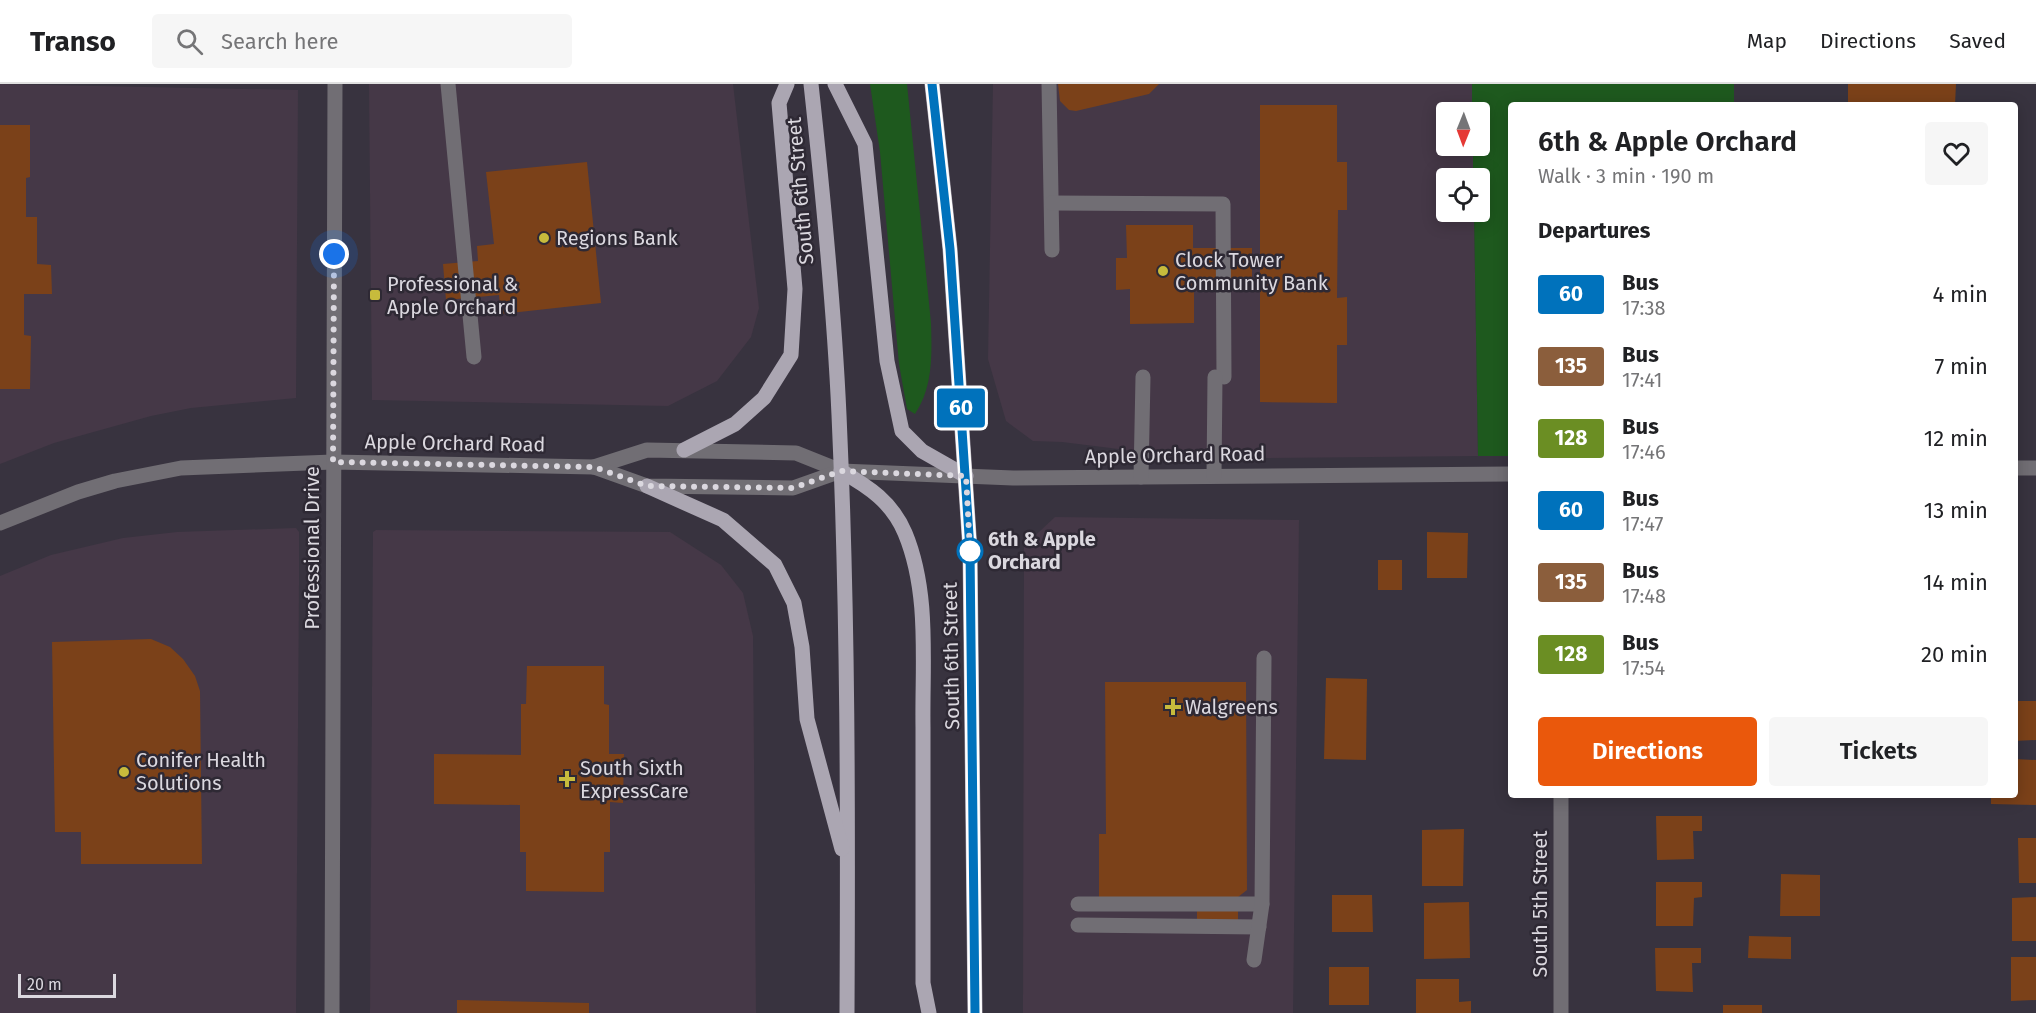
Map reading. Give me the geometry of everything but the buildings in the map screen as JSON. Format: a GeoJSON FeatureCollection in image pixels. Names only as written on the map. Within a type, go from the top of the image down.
{"type":"FeatureCollection","features":[{"type":"Feature","properties":{"kind":"main road"},"geometry":{"type":"LineString","coordinates":[[684,450],[735,424],[765,398],[791,355],[795,290],[779,103],[788,84]]}},
{"type":"Feature","properties":{"kind":"main road","name":"South 6th Street"},"geometry":{"type":"LineString","coordinates":[[811,84],[832,310],[841,471],[848,871],[847,1013]]}},
{"type":"Feature","properties":{"kind":"main road"},"geometry":{"type":"LineString","coordinates":[[835,84],[865,144],[886,361],[902,431],[922,451],[966,476]]}},
{"type":"Feature","properties":{"kind":"main road","name":"South 6th Street"},"geometry":{"type":"LineString","coordinates":[[932,84],[950,249],[971,577],[975,1013]]}},
{"type":"Feature","properties":{"kind":"main road"},"geometry":{"type":"LineString","coordinates":[[841,471],[875,491],[890,507],[904,531],[914,559],[920,590],[923,647],[923,983],[929,1013]]}},
{"type":"Feature","properties":{"kind":"main road"},"geometry":{"type":"LineString","coordinates":[[647,486],[723,520],[775,565],[794,603],[802,647],[807,719],[848,871]]}},
{"type":"Feature","properties":{"kind":"street","name":"Professional Drive"},"geometry":{"type":"LineString","coordinates":[[332,1013],[335,84]]}},
{"type":"Feature","properties":{"kind":"street"},"geometry":{"type":"LineString","coordinates":[[448,84],[474,357]]}},
{"type":"Feature","properties":{"kind":"street"},"geometry":{"type":"LineString","coordinates":[[1049,84],[1052,250]]}},
{"type":"Feature","properties":{"kind":"street"},"geometry":{"type":"LineString","coordinates":[[1052,203],[1223,204],[1214,476]]}},
{"type":"Feature","properties":{"kind":"street"},"geometry":{"type":"LineString","coordinates":[[1141,477],[1143,377]]}},
{"type":"Feature","properties":{"kind":"street","name":"Apple Orchard Road"},"geometry":{"type":"LineString","coordinates":[[594,467],[647,450],[684,450],[796,453],[841,471],[1013,478],[1508,474]]}},
{"type":"Feature","properties":{"kind":"street","name":"Apple Orchard Road"},"geometry":{"type":"LineString","coordinates":[[0,523],[78,492],[115,481],[180,468],[333,462],[594,467],[647,486],[793,488],[841,471]]}},
{"type":"Feature","properties":{"kind":"street"},"geometry":{"type":"LineString","coordinates":[[2018,468],[2036,468]]}},
{"type":"Feature","properties":{"kind":"street"},"geometry":{"type":"LineString","coordinates":[[1254,960],[1262,903],[1264,658]]}},
{"type":"Feature","properties":{"kind":"street","name":"South 5th Street"},"geometry":{"type":"LineString","coordinates":[[1561,798],[1561,1013]]}},
{"type":"Feature","properties":{"kind":"street"},"geometry":{"type":"LineString","coordinates":[[1078,904],[1262,903]]}},
{"type":"Feature","properties":{"kind":"street"},"geometry":{"type":"LineString","coordinates":[[1078,925],[1259,927]]}},
{"type":"Feature","properties":{"kind":"shaded area"},"geometry":{"type":"Polygon","coordinates":[[[0,84],[298,90],[296,398],[191,408],[151,416],[54,443],[0,464],[0,84]]]}},
{"type":"Feature","properties":{"kind":"shaded area"},"geometry":{"type":"Polygon","coordinates":[[[369,84],[733,84],[759,308],[751,337],[717,381],[668,406],[372,400],[369,84]]]}},
{"type":"Feature","properties":{"kind":"shaded area"},"geometry":{"type":"Polygon","coordinates":[[[993,84],[1472,84],[1472,102],[1436,102],[1436,156],[1473,156],[1473,168],[1436,168],[1436,222],[1474,222],[1478,456],[1267,458],[1167,455],[1062,442],[1033,441],[1006,421],[988,359],[993,84]]]}},
{"type":"Feature","properties":{"kind":"shaded area"},"geometry":{"type":"Polygon","coordinates":[[[1055,517],[1299,520],[1293,1013],[1023,1013],[1024,546],[1055,517]]]}},
{"type":"Feature","properties":{"kind":"shaded area"},"geometry":{"type":"Polygon","coordinates":[[[296,528],[299,532],[299,581],[296,1013],[0,1013],[0,576],[51,555],[123,538],[177,532],[296,528]]]}},
{"type":"Feature","properties":{"kind":"shaded area"},"geometry":{"type":"Polygon","coordinates":[[[376,530],[670,532],[721,565],[743,593],[753,636],[756,1013],[370,1013],[373,532],[376,530]]]}},
{"type":"Feature","properties":{"kind":"green space"},"geometry":{"type":"Polygon","coordinates":[[[870,84],[907,84],[931,323],[931,359],[928,382],[915,414],[907,409],[899,364],[880,152],[870,84]]]}},
{"type":"Feature","properties":{"kind":"green space"},"geometry":{"type":"Polygon","coordinates":[[[1472,84],[1734,84],[1734,102],[1508,102],[1508,456],[1478,456],[1474,222],[1490,222],[1490,168],[1473,168],[1473,156],[1490,156],[1490,102],[1472,102],[1472,84]]]}},
{"type":"Feature","properties":{"kind":"bus line","name":"60"},"geometry":{"type":"LineString","coordinates":[[932,84],[950,249],[970,550],[975,1013]]}},
{"type":"Feature","properties":{"kind":"place","name":"Regions Bank"},"geometry":{"type":"Point","coordinates":[544,238]}},
{"type":"Feature","properties":{"kind":"place","name":"Clock Tower Community Bank"},"geometry":{"type":"Point","coordinates":[1163,271]}},
{"type":"Feature","properties":{"kind":"place","name":"Professional & Apple Orchard"},"geometry":{"type":"Point","coordinates":[375,295]}},
{"type":"Feature","properties":{"kind":"place","name":"6th & Apple Orchard"},"geometry":{"type":"Point","coordinates":[970,551]}},
{"type":"Feature","properties":{"kind":"place","name":"Walgreens"},"geometry":{"type":"Point","coordinates":[1173,707]}},
{"type":"Feature","properties":{"kind":"place","name":"Conifer Health Solutions"},"geometry":{"type":"Point","coordinates":[124,772]}},
{"type":"Feature","properties":{"kind":"place","name":"South Sixth ExpressCare"},"geometry":{"type":"Point","coordinates":[567,779]}},
{"type":"Feature","properties":{"kind":"route"},"geometry":{"type":"LineString","coordinates":[[334,254],[333,462],[594,467],[647,486],[793,488],[841,471],[966,476],[970,551]]}}]}
